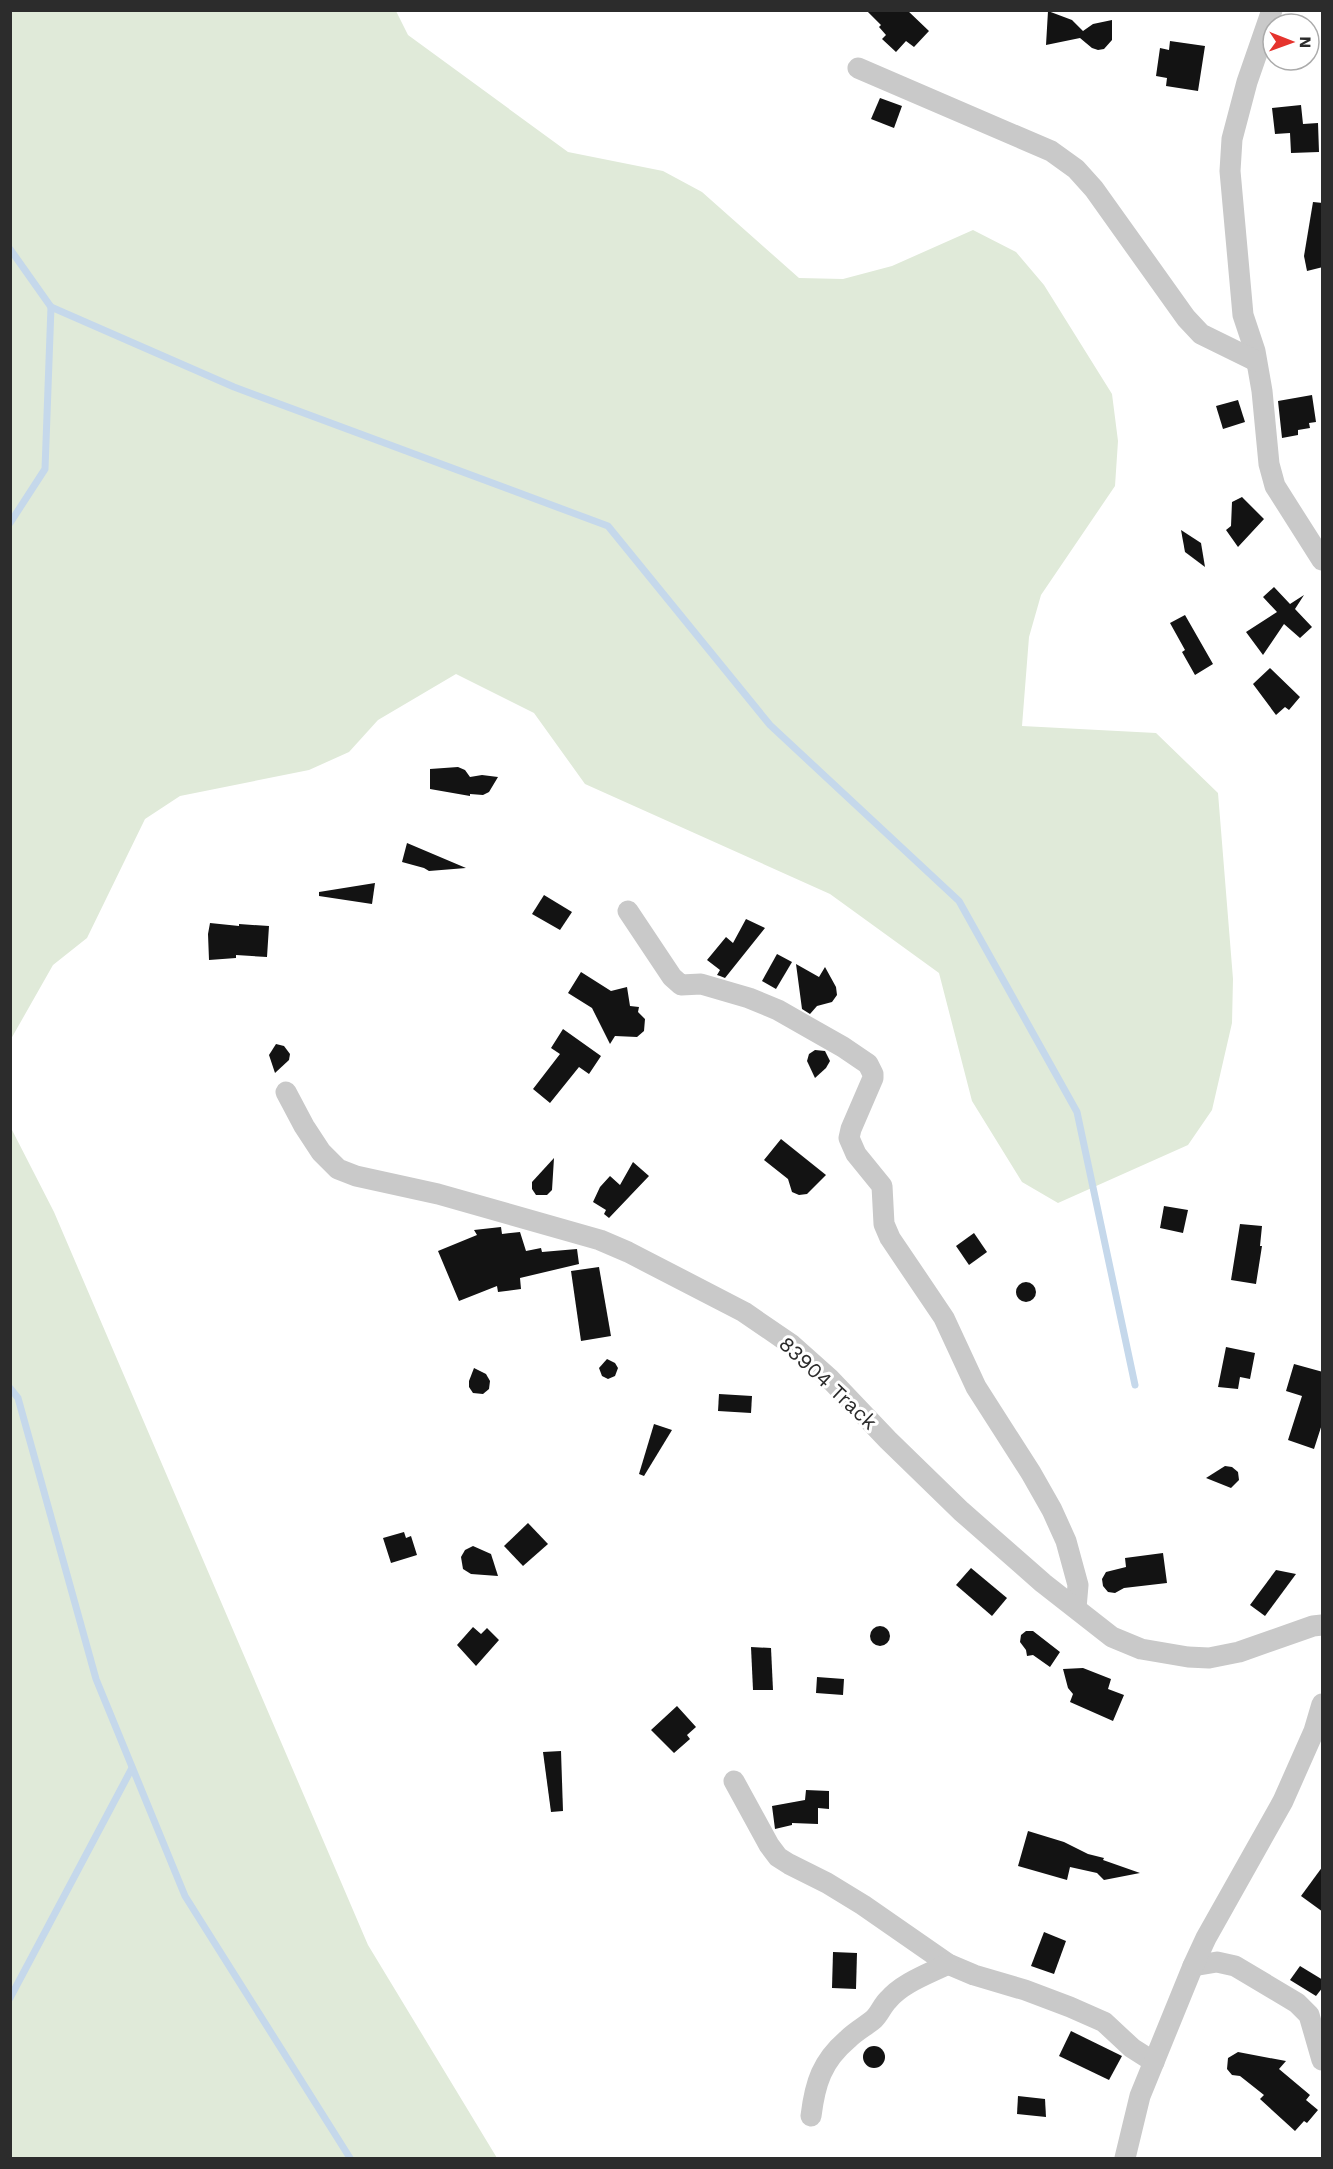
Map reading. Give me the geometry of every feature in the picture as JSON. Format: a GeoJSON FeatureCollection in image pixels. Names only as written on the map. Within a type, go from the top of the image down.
{"type":"FeatureCollection","features":[{"type":"Feature","properties":{"kind":"street"},"geometry":{"type":"LineString","coordinates":[[1272,10],[1244,94],[1232,139],[1230,171],[1243,315],[1262,392],[1269,464],[1275,486],[1323,560]]}},
{"type":"Feature","properties":{"kind":"street"},"geometry":{"type":"LineString","coordinates":[[858,68],[1051,151],[1076,169],[1101,197],[1186,318],[1201,334],[1256,361]]}},
{"type":"Feature","properties":{"kind":"street"},"geometry":{"type":"LineString","coordinates":[[628,910],[672,977],[681,985],[701,984],[749,998],[778,1010],[868,1064],[873,1078],[850,1129],[849,1138],[852,1148],[882,1186],[884,1224],[890,1238],[944,1318],[976,1387],[1052,1510],[1066,1541],[1078,1585],[1076,1608]]}},
{"type":"Feature","properties":{"kind":"street","name":"83904 Track"},"geometry":{"type":"LineString","coordinates":[[286,1092],[321,1152],[338,1168],[356,1176],[438,1194],[600,1240],[744,1312],[792,1345],[830,1378],[888,1440],[961,1511],[1043,1583],[1112,1637],[1129,1645],[1188,1657],[1223,1656],[1313,1626],[1323,1625]]}},
{"type":"Feature","properties":{"kind":"street"},"geometry":{"type":"LineString","coordinates":[[1125,2158],[1140,2096],[1193,1966],[1206,1938],[1283,1801],[1314,1731],[1323,1704]]}},
{"type":"Feature","properties":{"kind":"street"},"geometry":{"type":"LineString","coordinates":[[734,1780],[769,1845],[778,1857],[863,1905],[948,1964],[974,1975],[1025,1990],[1104,2022],[1132,2048],[1154,2062]]}},
{"type":"Feature","properties":{"kind":"street"},"geometry":{"type":"LineString","coordinates":[[1193,1966],[1217,1962],[1235,1966],[1297,2003],[1309,2015],[1323,2060]]}},
{"type":"Feature","properties":{"kind":"street"},"geometry":{"type":"LineString","coordinates":[[811,2116],[814,2091],[819,2076],[830,2058],[845,2041],[873,2020],[887,2000],[897,1992],[948,1964]]}},
{"type":"Feature","properties":{"kind":"green space"},"geometry":{"type":"Polygon","coordinates":[[[11,10],[396,11],[408,35],[568,152],[663,171],[702,192],[799,278],[843,279],[892,266],[973,230],[1016,252],[1044,285],[1112,394],[1118,441],[1115,486],[1041,595],[1029,637],[1022,726],[1156,733],[1218,793],[1233,979],[1232,1023],[1212,1110],[1188,1145],[1058,1203],[1022,1182],[972,1101],[939,973],[830,894],[585,784],[534,713],[456,674],[378,720],[349,752],[309,770],[180,796],[145,819],[87,938],[53,965],[11,1039],[11,10]]]}},
{"type":"Feature","properties":{"kind":"green space"},"geometry":{"type":"Polygon","coordinates":[[[11,1128],[54,1212],[368,1945],[497,2158],[11,2158],[11,1128]]]}},
{"type":"Feature","properties":{"kind":"building"},"geometry":{"type":"Polygon","coordinates":[[[866,10],[907,10],[929,31],[914,47],[906,41],[896,52],[882,39],[886,35],[879,27],[881,25],[866,10]]]}},
{"type":"Feature","properties":{"kind":"building"},"geometry":{"type":"Polygon","coordinates":[[[1048,11],[1072,20],[1083,31],[1093,24],[1112,20],[1112,40],[1104,49],[1098,50],[1080,38],[1046,45],[1048,11]]]}},
{"type":"Feature","properties":{"kind":"building"},"geometry":{"type":"Polygon","coordinates":[[[1170,41],[1205,46],[1198,91],[1166,86],[1167,78],[1156,76],[1160,48],[1169,50],[1170,41]]]}},
{"type":"Feature","properties":{"kind":"building"},"geometry":{"type":"Polygon","coordinates":[[[880,98],[902,106],[894,128],[871,119],[880,98]]]}},
{"type":"Feature","properties":{"kind":"building"},"geometry":{"type":"Polygon","coordinates":[[[1301,105],[1303,124],[1318,123],[1319,152],[1291,153],[1290,133],[1275,134],[1272,108],[1301,105]]]}},
{"type":"Feature","properties":{"kind":"building"},"geometry":{"type":"Polygon","coordinates":[[[1313,202],[1323,203],[1323,267],[1307,271],[1304,256],[1313,202]]]}},
{"type":"Feature","properties":{"kind":"building"},"geometry":{"type":"Polygon","coordinates":[[[1312,395],[1316,422],[1309,423],[1310,428],[1298,430],[1298,435],[1282,438],[1278,401],[1312,395]]]}},
{"type":"Feature","properties":{"kind":"building"},"geometry":{"type":"Polygon","coordinates":[[[1238,400],[1245,422],[1223,429],[1216,406],[1238,400]]]}},
{"type":"Feature","properties":{"kind":"building"},"geometry":{"type":"Polygon","coordinates":[[[1242,497],[1264,519],[1238,547],[1226,530],[1231,526],[1232,502],[1242,497]]]}},
{"type":"Feature","properties":{"kind":"building"},"geometry":{"type":"Polygon","coordinates":[[[1181,530],[1201,543],[1205,567],[1185,552],[1181,530]]]}},
{"type":"Feature","properties":{"kind":"building"},"geometry":{"type":"Polygon","coordinates":[[[1274,587],[1290,604],[1304,595],[1295,609],[1312,627],[1300,638],[1284,624],[1263,655],[1246,632],[1277,612],[1263,597],[1274,587]]]}},
{"type":"Feature","properties":{"kind":"building"},"geometry":{"type":"Polygon","coordinates":[[[1185,615],[1213,664],[1195,675],[1182,652],[1185,650],[1170,623],[1185,615]]]}},
{"type":"Feature","properties":{"kind":"building"},"geometry":{"type":"Polygon","coordinates":[[[1270,668],[1300,697],[1289,710],[1285,707],[1276,715],[1253,684],[1270,668]]]}},
{"type":"Feature","properties":{"kind":"building"},"geometry":{"type":"Polygon","coordinates":[[[458,767],[465,770],[470,777],[482,775],[498,777],[489,792],[483,795],[470,794],[470,796],[430,789],[430,769],[458,767]]]}},
{"type":"Feature","properties":{"kind":"building"},"geometry":{"type":"Polygon","coordinates":[[[407,843],[466,868],[429,871],[402,862],[407,843]]]}},
{"type":"Feature","properties":{"kind":"building"},"geometry":{"type":"Polygon","coordinates":[[[375,883],[372,904],[319,896],[319,892],[375,883]]]}},
{"type":"Feature","properties":{"kind":"building"},"geometry":{"type":"Polygon","coordinates":[[[544,895],[572,912],[560,930],[532,914],[544,895]]]}},
{"type":"Feature","properties":{"kind":"building"},"geometry":{"type":"Polygon","coordinates":[[[746,919],[765,928],[725,978],[717,975],[720,970],[707,960],[726,937],[733,943],[746,919]]]}},
{"type":"Feature","properties":{"kind":"building"},"geometry":{"type":"Polygon","coordinates":[[[210,923],[269,926],[267,957],[236,955],[236,958],[209,960],[210,923]]]}},
{"type":"Feature","properties":{"kind":"building"},"geometry":{"type":"Polygon","coordinates":[[[777,954],[792,962],[776,989],[762,981],[777,954]]]}},
{"type":"Feature","properties":{"kind":"building"},"geometry":{"type":"Polygon","coordinates":[[[796,964],[819,977],[825,967],[836,987],[837,995],[832,1002],[817,1006],[810,1014],[802,1009],[796,964]]]}},
{"type":"Feature","properties":{"kind":"building"},"geometry":{"type":"Polygon","coordinates":[[[581,972],[611,991],[627,987],[630,1006],[639,1007],[638,1012],[645,1019],[644,1031],[637,1037],[615,1036],[610,1044],[592,1008],[568,993],[581,972]]]}},
{"type":"Feature","properties":{"kind":"building"},"geometry":{"type":"Polygon","coordinates":[[[563,1029],[601,1056],[589,1074],[579,1067],[550,1103],[533,1089],[560,1054],[551,1048],[563,1029]]]}},
{"type":"Feature","properties":{"kind":"building"},"geometry":{"type":"Polygon","coordinates":[[[276,1044],[284,1046],[290,1054],[289,1060],[275,1073],[269,1055],[276,1044]]]}},
{"type":"Feature","properties":{"kind":"building"},"geometry":{"type":"Polygon","coordinates":[[[815,1050],[825,1051],[830,1061],[815,1078],[807,1061],[809,1054],[815,1050]]]}},
{"type":"Feature","properties":{"kind":"building"},"geometry":{"type":"Polygon","coordinates":[[[781,1139],[826,1175],[807,1194],[799,1195],[792,1192],[788,1179],[764,1160],[781,1139]]]}},
{"type":"Feature","properties":{"kind":"building"},"geometry":{"type":"Polygon","coordinates":[[[554,1158],[552,1190],[547,1195],[536,1195],[532,1189],[532,1182],[554,1158]]]}},
{"type":"Feature","properties":{"kind":"building"},"geometry":{"type":"Polygon","coordinates":[[[633,1162],[649,1176],[609,1218],[604,1214],[606,1210],[593,1202],[600,1187],[610,1176],[620,1185],[633,1162]]]}},
{"type":"Feature","properties":{"kind":"building"},"geometry":{"type":"Polygon","coordinates":[[[1164,1206],[1188,1210],[1183,1233],[1160,1228],[1164,1206]]]}},
{"type":"Feature","properties":{"kind":"building"},"geometry":{"type":"Polygon","coordinates":[[[1240,1224],[1262,1226],[1260,1246],[1262,1246],[1256,1284],[1231,1280],[1240,1224]]]}},
{"type":"Feature","properties":{"kind":"building"},"geometry":{"type":"Polygon","coordinates":[[[501,1227],[502,1234],[520,1232],[526,1251],[541,1248],[542,1252],[577,1249],[579,1264],[520,1278],[521,1289],[498,1292],[497,1286],[459,1301],[438,1251],[477,1235],[474,1230],[501,1227]]]}},
{"type":"Feature","properties":{"kind":"building"},"geometry":{"type":"Polygon","coordinates":[[[974,1233],[987,1252],[969,1265],[956,1246],[974,1233]]]}},
{"type":"Feature","properties":{"kind":"building"},"geometry":{"type":"Polygon","coordinates":[[[599,1267],[611,1336],[581,1341],[571,1271],[599,1267]]]}},
{"type":"Feature","properties":{"kind":"building"},"geometry":{"type":"Polygon","coordinates":[[[1026,1282],[1033,1285],[1036,1292],[1033,1299],[1026,1302],[1019,1299],[1016,1292],[1019,1285],[1026,1282]]]}},
{"type":"Feature","properties":{"kind":"building"},"geometry":{"type":"Polygon","coordinates":[[[1226,1347],[1255,1353],[1250,1379],[1240,1377],[1238,1389],[1218,1387],[1226,1347]]]}},
{"type":"Feature","properties":{"kind":"building"},"geometry":{"type":"Polygon","coordinates":[[[607,1359],[615,1363],[618,1368],[615,1376],[608,1379],[602,1376],[599,1368],[607,1359]]]}},
{"type":"Feature","properties":{"kind":"building"},"geometry":{"type":"Polygon","coordinates":[[[1294,1364],[1323,1372],[1323,1421],[1314,1449],[1288,1440],[1302,1396],[1286,1391],[1294,1364]]]}},
{"type":"Feature","properties":{"kind":"building"},"geometry":{"type":"Polygon","coordinates":[[[474,1368],[486,1374],[490,1381],[489,1389],[483,1394],[473,1393],[469,1387],[474,1368]]]}},
{"type":"Feature","properties":{"kind":"building"},"geometry":{"type":"Polygon","coordinates":[[[719,1394],[752,1396],[751,1413],[718,1411],[719,1394]]]}},
{"type":"Feature","properties":{"kind":"building"},"geometry":{"type":"Polygon","coordinates":[[[654,1424],[672,1430],[644,1476],[639,1474],[654,1424]]]}},
{"type":"Feature","properties":{"kind":"building"},"geometry":{"type":"Polygon","coordinates":[[[1225,1466],[1232,1467],[1238,1472],[1239,1480],[1231,1488],[1206,1478],[1225,1466]]]}},
{"type":"Feature","properties":{"kind":"building"},"geometry":{"type":"Polygon","coordinates":[[[528,1523],[548,1544],[523,1566],[504,1546],[528,1523]]]}},
{"type":"Feature","properties":{"kind":"building"},"geometry":{"type":"Polygon","coordinates":[[[404,1532],[406,1538],[411,1536],[417,1555],[391,1563],[383,1538],[404,1532]]]}},
{"type":"Feature","properties":{"kind":"building"},"geometry":{"type":"Polygon","coordinates":[[[473,1546],[491,1554],[498,1576],[471,1574],[463,1569],[461,1557],[465,1550],[473,1546]]]}},
{"type":"Feature","properties":{"kind":"building"},"geometry":{"type":"Polygon","coordinates":[[[1163,1553],[1167,1583],[1124,1588],[1115,1593],[1108,1592],[1103,1586],[1102,1579],[1106,1572],[1126,1567],[1125,1558],[1163,1553]]]}},
{"type":"Feature","properties":{"kind":"building"},"geometry":{"type":"Polygon","coordinates":[[[971,1568],[1007,1598],[992,1616],[956,1585],[971,1568]]]}},
{"type":"Feature","properties":{"kind":"building"},"geometry":{"type":"Polygon","coordinates":[[[1276,1570],[1296,1574],[1265,1616],[1250,1605],[1276,1570]]]}},
{"type":"Feature","properties":{"kind":"building"},"geometry":{"type":"Polygon","coordinates":[[[880,1626],[887,1629],[890,1636],[887,1643],[880,1646],[873,1643],[870,1636],[873,1629],[880,1626]]]}},
{"type":"Feature","properties":{"kind":"building"},"geometry":{"type":"Polygon","coordinates":[[[473,1627],[481,1634],[487,1628],[499,1640],[476,1666],[457,1645],[473,1627]]]}},
{"type":"Feature","properties":{"kind":"building"},"geometry":{"type":"Polygon","coordinates":[[[1026,1631],[1033,1631],[1060,1652],[1050,1667],[1033,1655],[1027,1656],[1020,1642],[1021,1635],[1026,1631]]]}},
{"type":"Feature","properties":{"kind":"building"},"geometry":{"type":"Polygon","coordinates":[[[751,1647],[771,1648],[773,1690],[753,1690],[751,1647]]]}},
{"type":"Feature","properties":{"kind":"building"},"geometry":{"type":"Polygon","coordinates":[[[1083,1668],[1111,1679],[1108,1689],[1124,1695],[1113,1721],[1070,1702],[1073,1694],[1068,1688],[1063,1669],[1083,1668]]]}},
{"type":"Feature","properties":{"kind":"building"},"geometry":{"type":"Polygon","coordinates":[[[817,1677],[844,1679],[843,1695],[816,1693],[817,1677]]]}},
{"type":"Feature","properties":{"kind":"building"},"geometry":{"type":"Polygon","coordinates":[[[677,1706],[696,1727],[687,1735],[690,1739],[674,1753],[651,1730],[677,1706]]]}},
{"type":"Feature","properties":{"kind":"building"},"geometry":{"type":"Polygon","coordinates":[[[561,1751],[563,1811],[551,1812],[543,1752],[561,1751]]]}},
{"type":"Feature","properties":{"kind":"building"},"geometry":{"type":"Polygon","coordinates":[[[806,1790],[829,1791],[829,1809],[818,1808],[818,1824],[792,1823],[792,1825],[775,1829],[772,1806],[805,1800],[806,1790]]]}},
{"type":"Feature","properties":{"kind":"building"},"geometry":{"type":"Polygon","coordinates":[[[1028,1831],[1064,1842],[1088,1854],[1140,1873],[1104,1880],[1097,1873],[1070,1867],[1067,1880],[1018,1866],[1028,1831]]]}},
{"type":"Feature","properties":{"kind":"building"},"geometry":{"type":"Polygon","coordinates":[[[1323,1866],[1323,1912],[1301,1896],[1323,1866]]]}},
{"type":"Feature","properties":{"kind":"building"},"geometry":{"type":"Polygon","coordinates":[[[1044,1932],[1066,1941],[1054,1974],[1031,1966],[1044,1932]]]}},
{"type":"Feature","properties":{"kind":"building"},"geometry":{"type":"Polygon","coordinates":[[[833,1952],[857,1953],[856,1989],[832,1988],[833,1952]]]}},
{"type":"Feature","properties":{"kind":"building"},"geometry":{"type":"Polygon","coordinates":[[[1300,1966],[1323,1980],[1323,1987],[1316,1996],[1290,1980],[1300,1966]]]}},
{"type":"Feature","properties":{"kind":"building"},"geometry":{"type":"Polygon","coordinates":[[[1071,2031],[1122,2056],[1109,2080],[1059,2056],[1071,2031]]]}},
{"type":"Feature","properties":{"kind":"building"},"geometry":{"type":"Polygon","coordinates":[[[874,2046],[882,2049],[885,2057],[882,2065],[874,2068],[866,2065],[863,2057],[866,2049],[874,2046]]]}},
{"type":"Feature","properties":{"kind":"building"},"geometry":{"type":"Polygon","coordinates":[[[1238,2052],[1286,2061],[1279,2069],[1310,2095],[1306,2100],[1318,2110],[1307,2123],[1304,2121],[1295,2131],[1260,2099],[1264,2095],[1240,2076],[1232,2075],[1227,2069],[1228,2058],[1238,2052]]]}},
{"type":"Feature","properties":{"kind":"building"},"geometry":{"type":"Polygon","coordinates":[[[1018,2096],[1045,2099],[1046,2117],[1017,2114],[1018,2096]]]}},
{"type":"Feature","properties":{"kind":"waterway"},"geometry":{"type":"LineString","coordinates":[[10,249],[51,307],[45,469],[10,523]]}},
{"type":"Feature","properties":{"kind":"waterway"},"geometry":{"type":"LineString","coordinates":[[51,307],[234,387],[608,526],[770,725],[959,901],[1077,1112],[1135,1385]]}},
{"type":"Feature","properties":{"kind":"waterway"},"geometry":{"type":"LineString","coordinates":[[10,1388],[18,1398],[96,1679],[185,1896],[350,2158]]}},
{"type":"Feature","properties":{"kind":"waterway"},"geometry":{"type":"LineString","coordinates":[[10,1998],[132,1768]]}}]}
